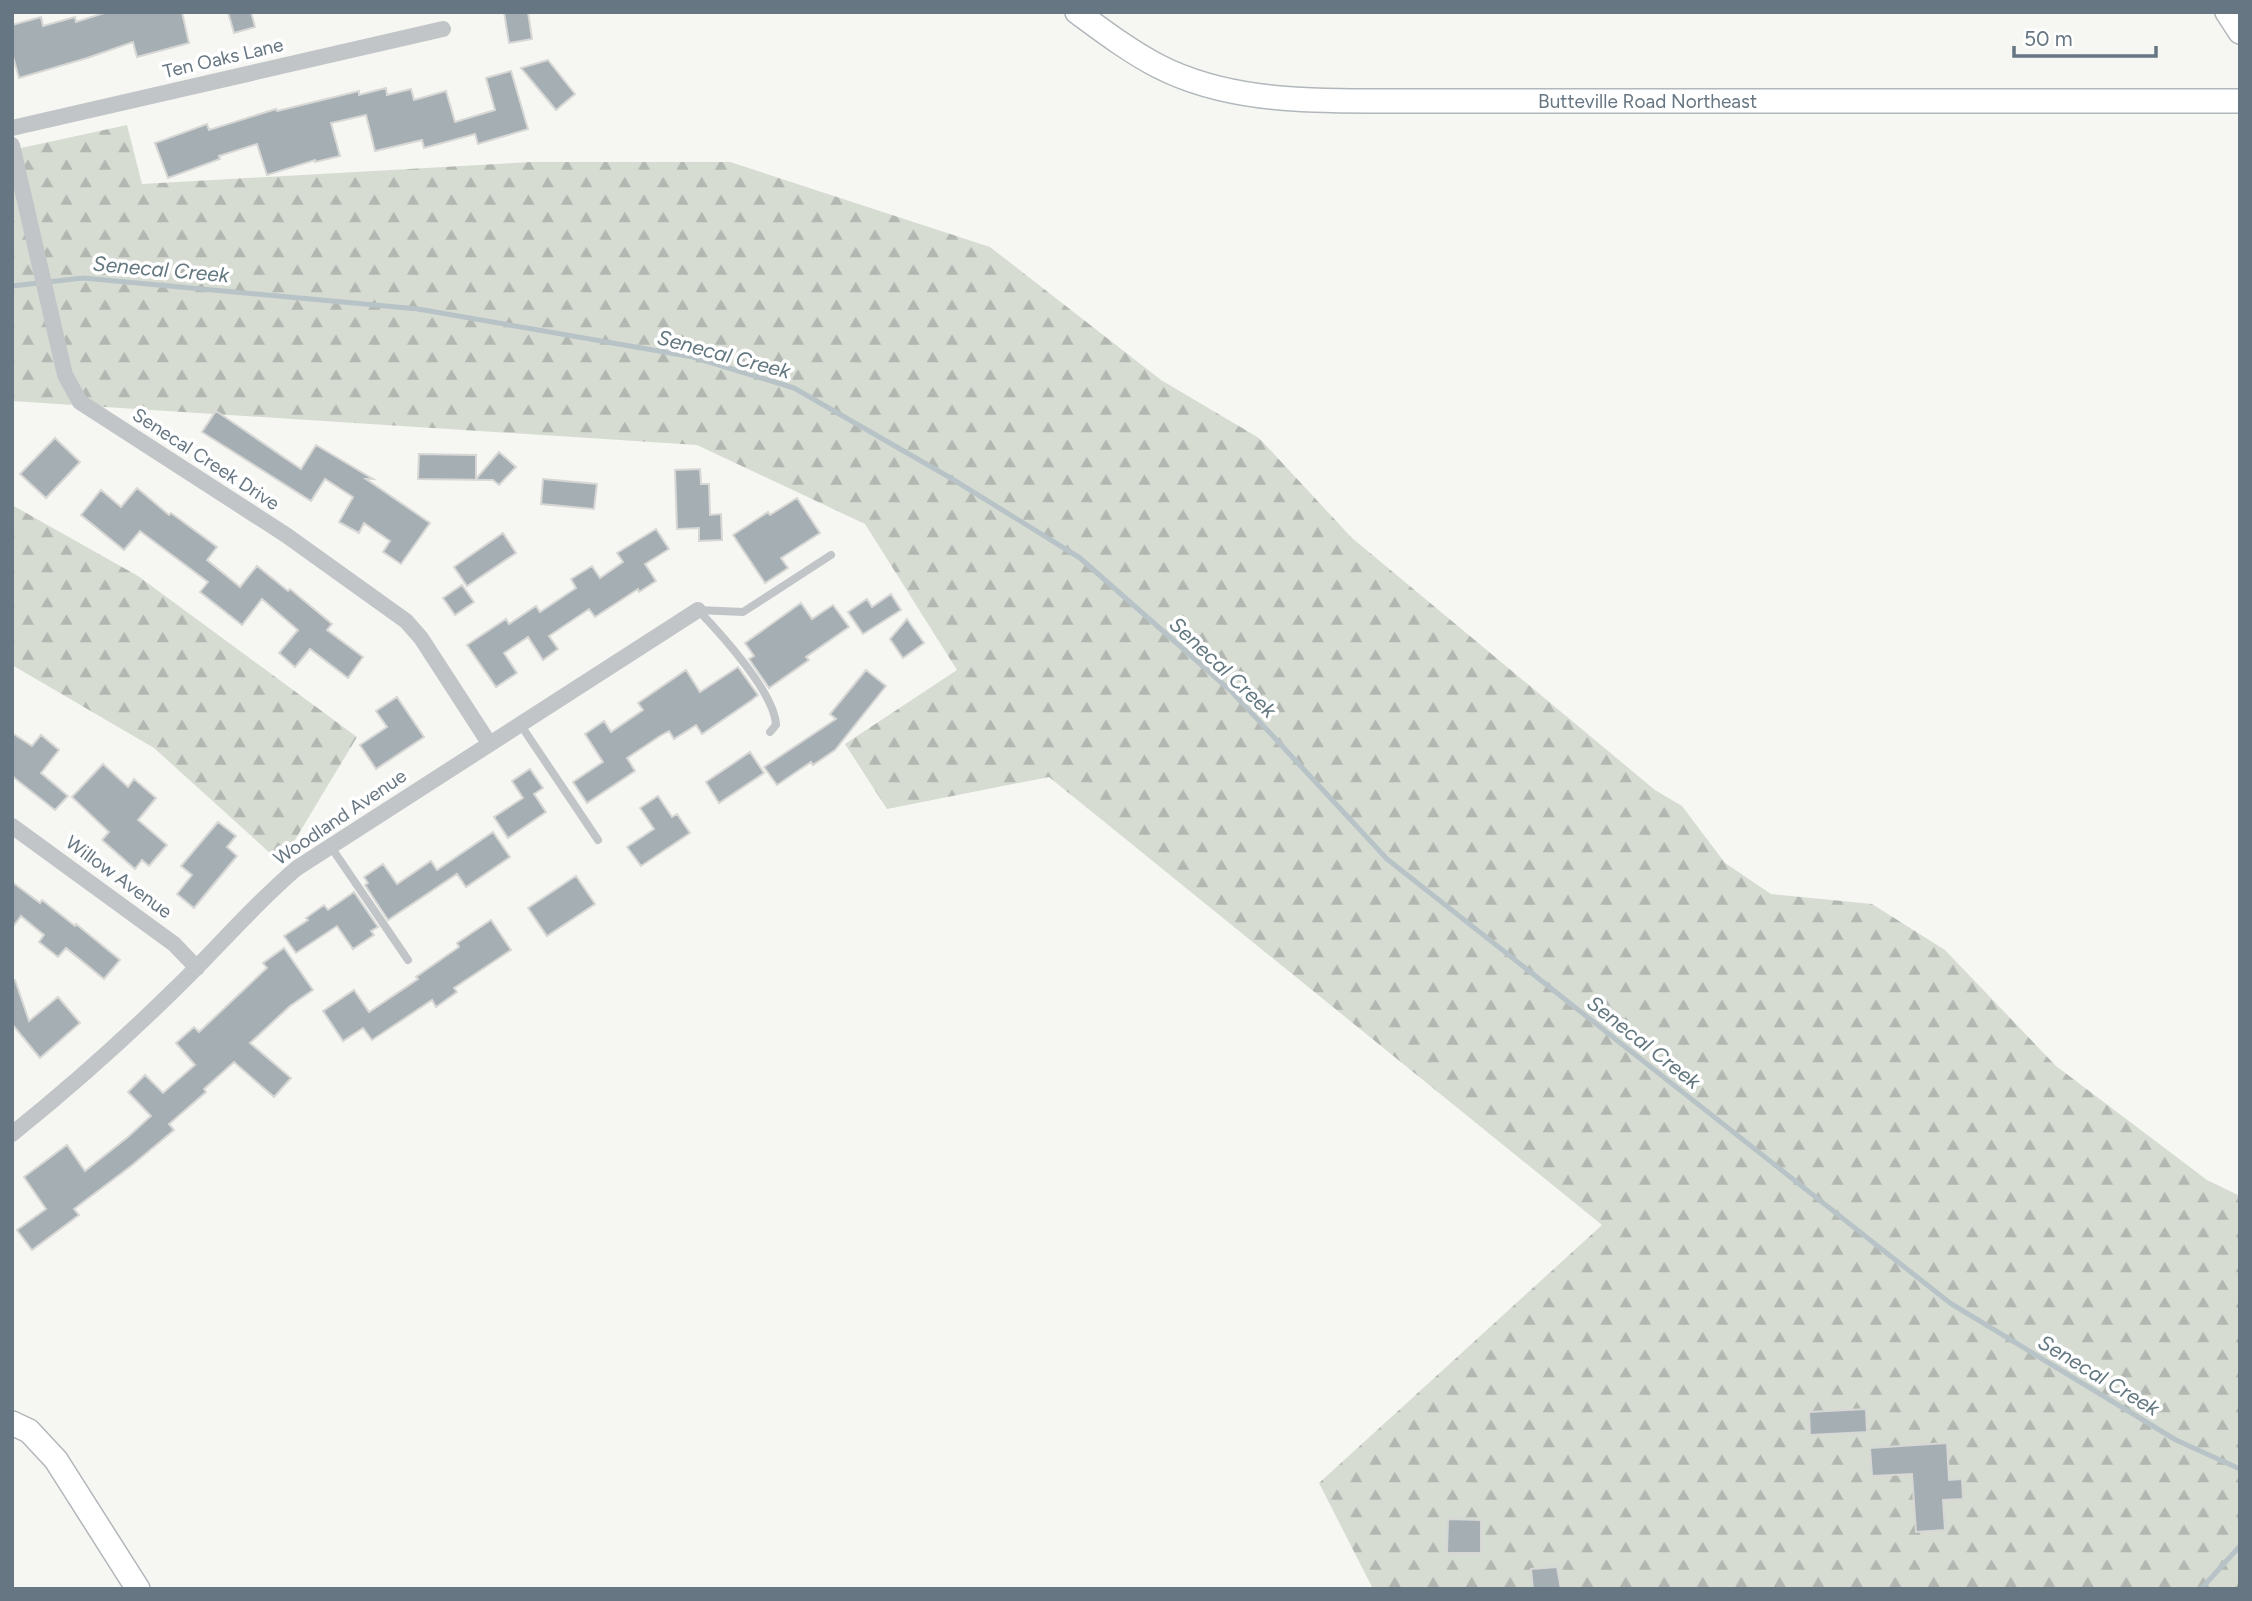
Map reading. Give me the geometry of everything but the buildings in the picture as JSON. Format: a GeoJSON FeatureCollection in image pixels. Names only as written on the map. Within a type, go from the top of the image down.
{"type":"FeatureCollection","features":[{"type":"Feature","properties":{"kind":"main road","name":"Butteville Road Northeast"},"geometry":{"type":"LineString","coordinates":[[1077,12],[1132,51],[1159,66],[1195,81],[1270,98],[1367,101],[2240,101]]}},
{"type":"Feature","properties":{"kind":"main road"},"geometry":{"type":"LineString","coordinates":[[2227,12],[2240,32]]}},
{"type":"Feature","properties":{"kind":"main road"},"geometry":{"type":"LineString","coordinates":[[12,1423],[29,1431],[56,1460],[138,1589]]}},
{"type":"Feature","properties":{"kind":"street","name":"Ten Oaks Lane"},"geometry":{"type":"LineString","coordinates":[[12,128],[443,29]]}},
{"type":"Feature","properties":{"kind":"street","name":"Senecal Creek Drive"},"geometry":{"type":"LineString","coordinates":[[12,145],[65,374],[80,402],[286,535],[406,621],[421,638],[489,743]]}},
{"type":"Feature","properties":{"kind":"street","name":"Woodland Avenue"},"geometry":{"type":"LineString","coordinates":[[12,1134],[107,1054],[197,968],[271,891],[298,869],[698,610]]}},
{"type":"Feature","properties":{"kind":"street","name":"Willow Avenue"},"geometry":{"type":"LineString","coordinates":[[12,826],[174,944],[197,968]]}},
{"type":"Feature","properties":{"kind":"lane"},"geometry":{"type":"LineString","coordinates":[[698,610],[743,612],[831,555]]}},
{"type":"Feature","properties":{"kind":"lane"},"geometry":{"type":"LineString","coordinates":[[698,610],[734,649],[776,716],[776,724],[770,732]]}},
{"type":"Feature","properties":{"kind":"lane"},"geometry":{"type":"LineString","coordinates":[[520,723],[598,840]]}},
{"type":"Feature","properties":{"kind":"lane"},"geometry":{"type":"LineString","coordinates":[[331,847],[408,960]]}},
{"type":"Feature","properties":{"kind":"green space"},"geometry":{"type":"Polygon","coordinates":[[[127,125],[142,184],[531,162],[730,162],[990,247],[1161,380],[1259,438],[1352,538],[1655,790],[1682,806],[1725,863],[1771,894],[1872,904],[1945,950],[2056,1066],[2207,1180],[2240,1196],[2240,1589],[1373,1589],[1319,1483],[1602,1225],[1049,777],[887,809],[845,744],[957,670],[865,524],[697,445],[12,401],[12,150],[127,125]]]}},
{"type":"Feature","properties":{"kind":"green space"},"geometry":{"type":"Polygon","coordinates":[[[12,505],[138,576],[357,737],[281,863],[154,748],[12,665],[12,505]]]}},
{"type":"Feature","properties":{"kind":"waterway","name":"Senecal Creek"},"geometry":{"type":"LineString","coordinates":[[12,286],[83,278],[418,309],[693,357],[794,388],[949,477],[1080,558],[1231,691],[1387,859],[1950,1303],[2176,1440],[2240,1469]]}},
{"type":"Feature","properties":{"kind":"waterway"},"geometry":{"type":"LineString","coordinates":[[2201,1589],[2240,1546]]}}]}
